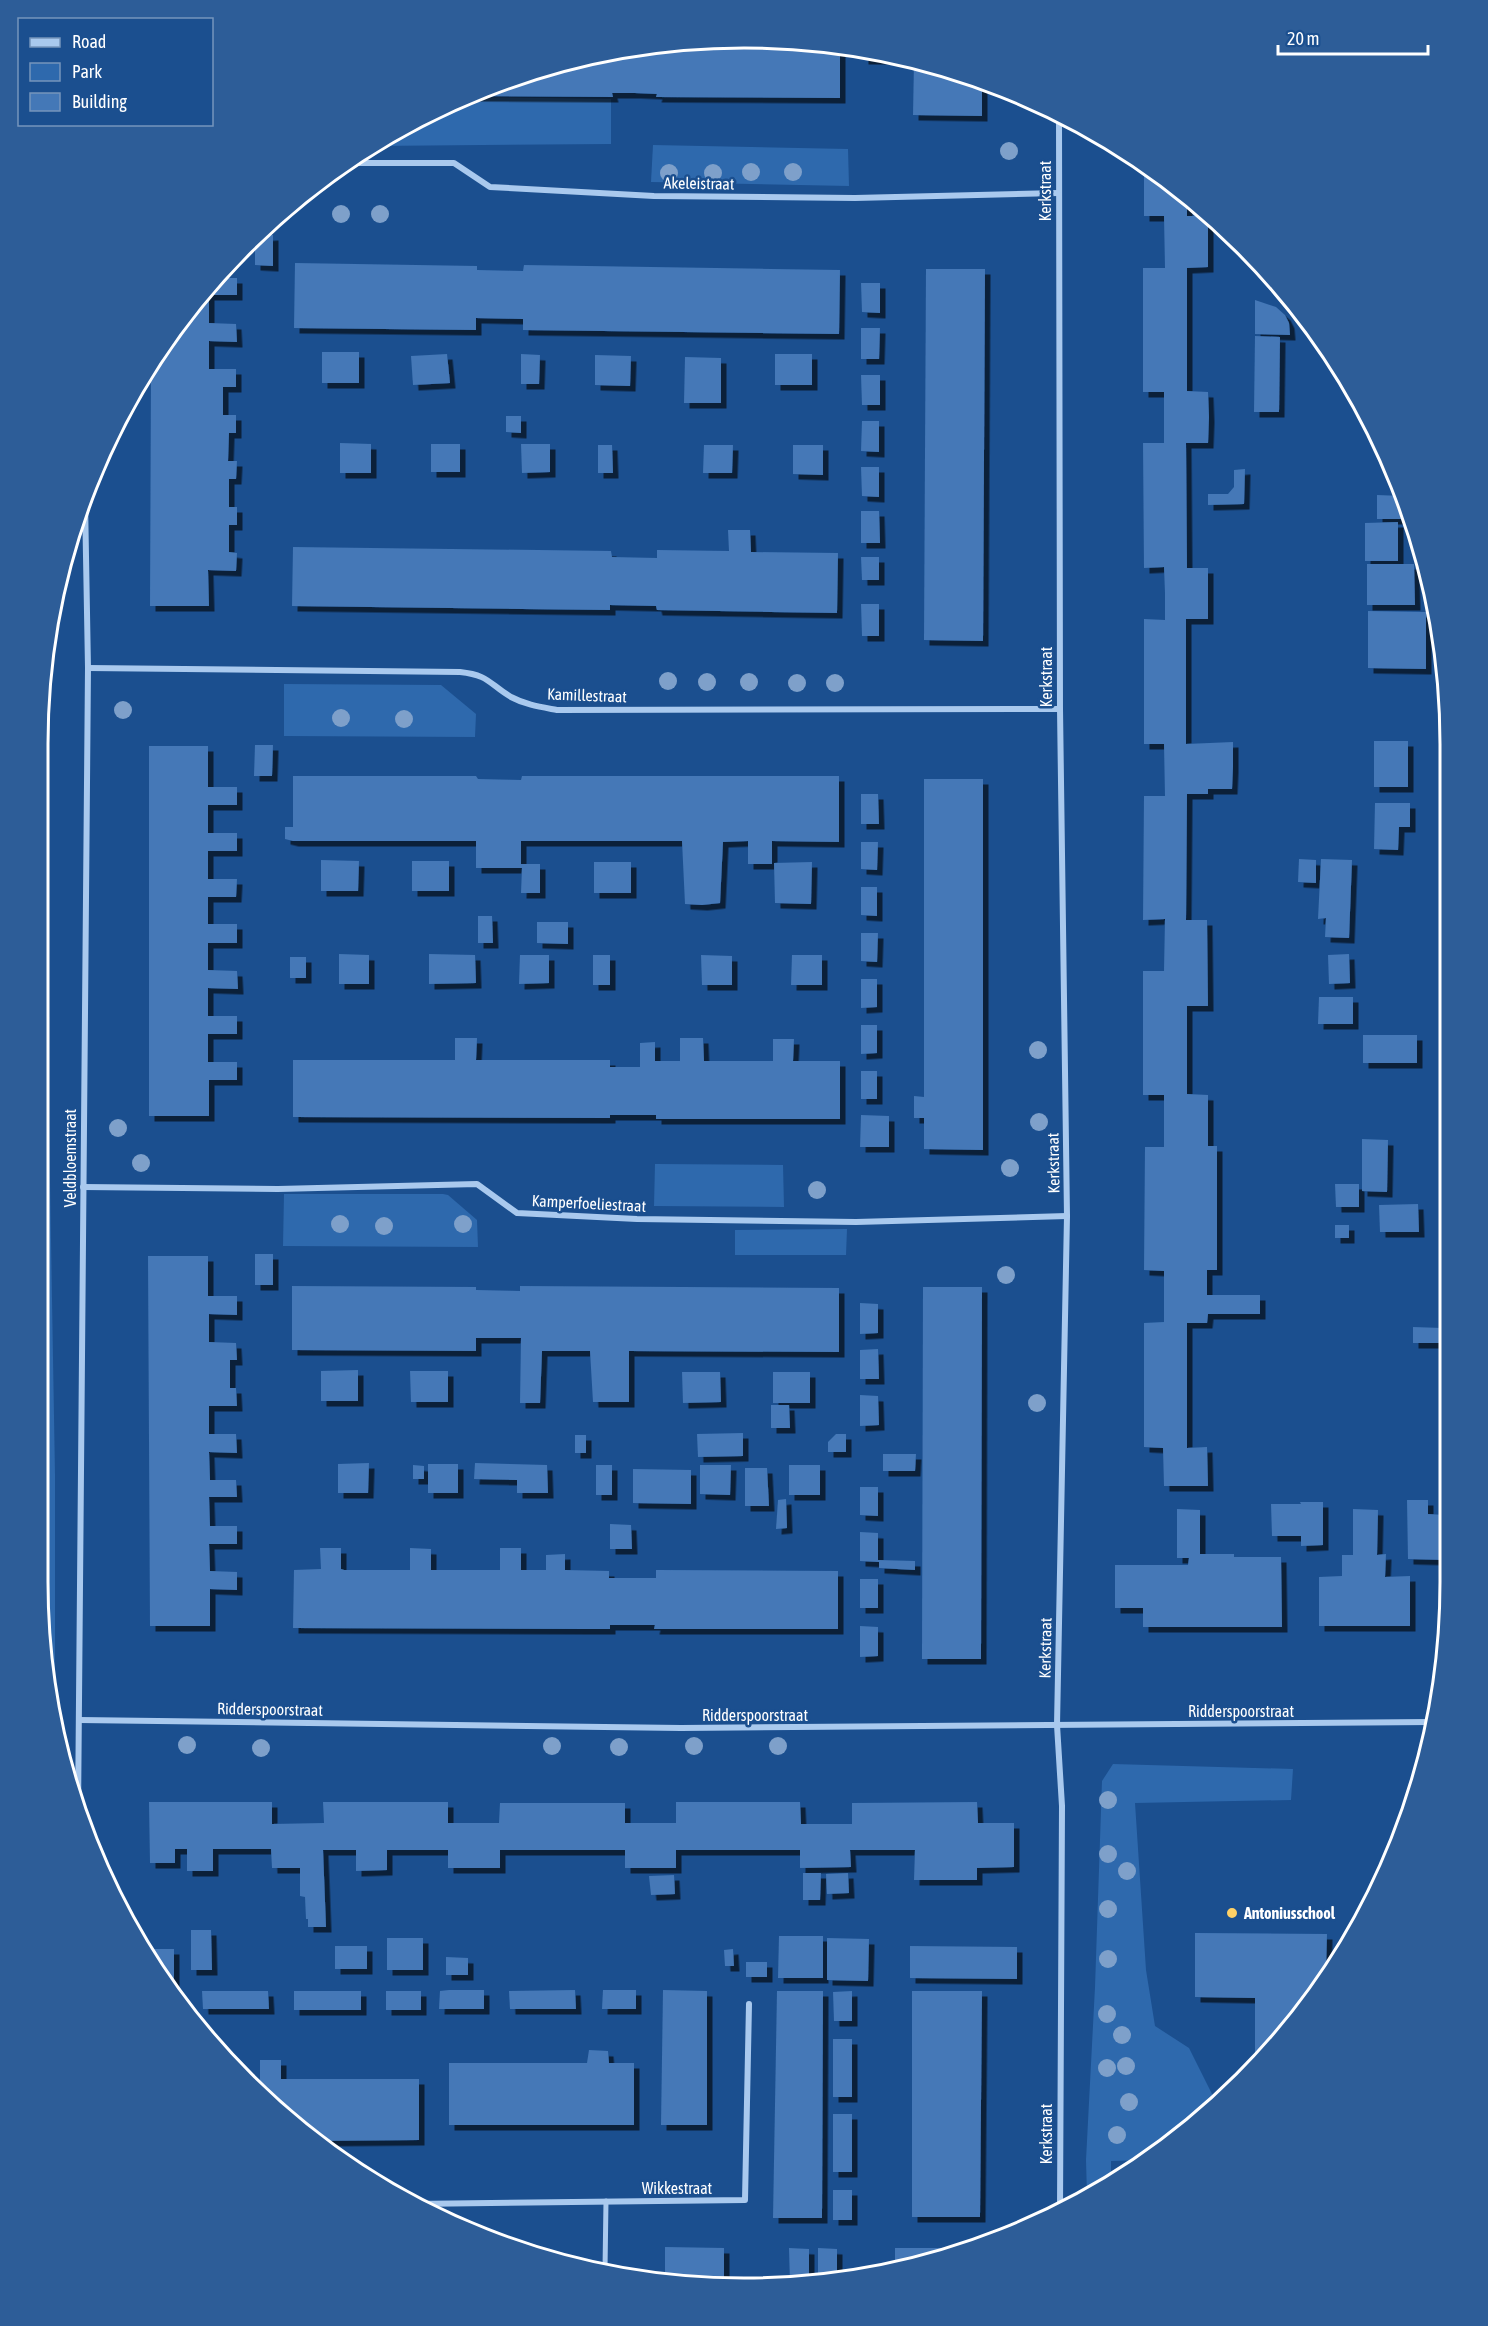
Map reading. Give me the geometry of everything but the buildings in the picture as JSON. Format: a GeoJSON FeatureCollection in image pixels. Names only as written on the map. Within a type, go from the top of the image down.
{"type":"FeatureCollection","features":[{"type":"Feature","properties":{"kind":"street","name":"Kerkstraat"},"geometry":{"type":"LineString","coordinates":[[1059,124],[1060,709],[1067,1216],[1057,1725],[1062,1806],[1060,2202]]}},
{"type":"Feature","properties":{"kind":"street","name":"Akeleistraat"},"geometry":{"type":"LineString","coordinates":[[360,163],[454,163],[490,187],[654,196],[855,198],[1058,193]]}},
{"type":"Feature","properties":{"kind":"street","name":"Veldbloemstraat"},"geometry":{"type":"LineString","coordinates":[[78,1783],[87,668],[85,519]]}},
{"type":"Feature","properties":{"kind":"street","name":"Kamillestraat"},"geometry":{"type":"LineString","coordinates":[[87,668],[460,672],[485,677],[510,696],[524,703],[557,710],[1060,709]]}},
{"type":"Feature","properties":{"kind":"street","name":"Kamperfoeliestraat"},"geometry":{"type":"LineString","coordinates":[[83,1187],[278,1189],[477,1184],[517,1213],[637,1219],[856,1222],[1067,1216]]}},
{"type":"Feature","properties":{"kind":"street","name":"Ridderspoorstraat"},"geometry":{"type":"LineString","coordinates":[[79,1720],[681,1728],[1426,1722]]}},
{"type":"Feature","properties":{"kind":"street","name":"Wikkestraat"},"geometry":{"type":"LineString","coordinates":[[432,2204],[745,2200],[749,2004]]}},
{"type":"Feature","properties":{"kind":"street"},"geometry":{"type":"LineString","coordinates":[[605,2264],[606,2201]]}},
{"type":"Feature","properties":{"kind":"green space"},"geometry":{"type":"Polygon","coordinates":[[[488,97],[611,99],[611,144],[388,146],[436,120],[488,97]]]}},
{"type":"Feature","properties":{"kind":"green space"},"geometry":{"type":"Polygon","coordinates":[[[653,145],[848,149],[849,186],[651,182],[653,145]]]}},
{"type":"Feature","properties":{"kind":"green space"},"geometry":{"type":"Polygon","coordinates":[[[284,684],[441,685],[476,714],[475,737],[284,736],[284,684]]]}},
{"type":"Feature","properties":{"kind":"green space"},"geometry":{"type":"Polygon","coordinates":[[[48,1065],[55,1475],[55,1679],[49,1628],[48,1582],[48,1065]]]}},
{"type":"Feature","properties":{"kind":"green space"},"geometry":{"type":"Polygon","coordinates":[[[655,1164],[783,1165],[784,1207],[654,1206],[655,1164]]]}},
{"type":"Feature","properties":{"kind":"green space"},"geometry":{"type":"Polygon","coordinates":[[[284,1194],[448,1195],[477,1220],[478,1247],[283,1246],[284,1194]]]}},
{"type":"Feature","properties":{"kind":"green space"},"geometry":{"type":"Polygon","coordinates":[[[847,1229],[846,1255],[735,1255],[735,1230],[847,1229]]]}},
{"type":"Feature","properties":{"kind":"green space"},"geometry":{"type":"Polygon","coordinates":[[[1113,1764],[1293,1769],[1291,1800],[1135,1803],[1146,1970],[1155,2026],[1189,2048],[1213,2096],[1168,2134],[1132,2160],[1111,2161],[1111,2173],[1087,2188],[1086,2160],[1102,1781],[1113,1764]]]}},
{"type":"Feature","properties":{"kind":"place","name":"Antoniusschool"},"geometry":{"type":"Point","coordinates":[1232,1913]}}]}
